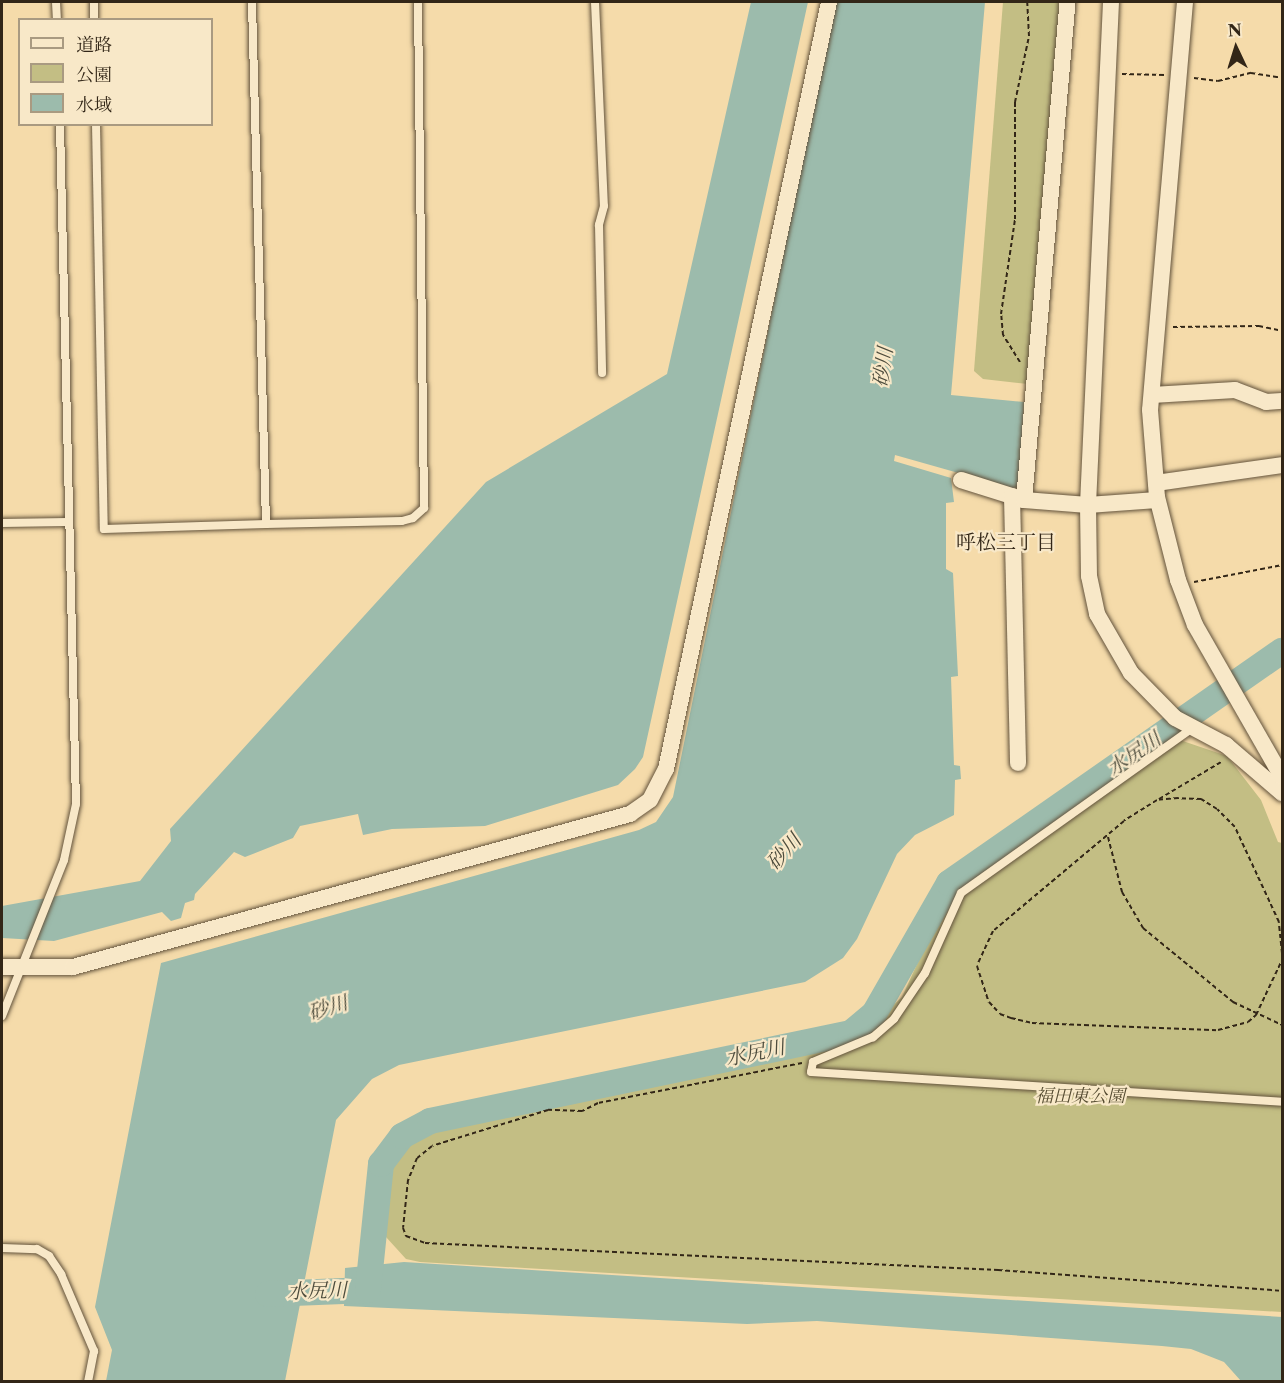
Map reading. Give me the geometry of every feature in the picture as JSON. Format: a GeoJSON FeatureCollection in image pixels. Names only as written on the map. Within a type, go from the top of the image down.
{"type":"FeatureCollection","features":[{"type":"Feature","properties":{"kind":"street"},"geometry":{"type":"LineString","coordinates":[[2,967],[23,963],[73,967],[630,814],[650,800],[666,769],[829,2]]}},
{"type":"Feature","properties":{"kind":"street"},"geometry":{"type":"LineString","coordinates":[[1018,763],[1018,498],[1068,2]]}},
{"type":"Feature","properties":{"kind":"street"},"geometry":{"type":"LineString","coordinates":[[1111,2],[1088,505],[1089,576],[1097,614],[1131,673],[1184,724],[1236,752],[1282,792]]}},
{"type":"Feature","properties":{"kind":"street"},"geometry":{"type":"LineString","coordinates":[[1185,2],[1152,395],[1156,492],[1179,585],[1195,625],[1282,777]]}},
{"type":"Feature","properties":{"kind":"street"},"geometry":{"type":"LineString","coordinates":[[1152,395],[1235,390],[1266,402],[1282,401]]}},
{"type":"Feature","properties":{"kind":"street"},"geometry":{"type":"LineString","coordinates":[[961,480],[1018,498],[1088,505],[1282,465]]}},
{"type":"Feature","properties":{"kind":"lane"},"geometry":{"type":"LineString","coordinates":[[56,2],[57,18]]}},
{"type":"Feature","properties":{"kind":"lane"},"geometry":{"type":"LineString","coordinates":[[94,2],[94,18]]}},
{"type":"Feature","properties":{"kind":"lane"},"geometry":{"type":"LineString","coordinates":[[252,2],[266,524]]}},
{"type":"Feature","properties":{"kind":"lane"},"geometry":{"type":"LineString","coordinates":[[96,126],[104,529],[402,521],[413,518],[424,508],[418,2]]}},
{"type":"Feature","properties":{"kind":"lane"},"geometry":{"type":"LineString","coordinates":[[595,2],[604,206],[599,225],[602,373]]}},
{"type":"Feature","properties":{"kind":"lane"},"geometry":{"type":"LineString","coordinates":[[2,1016],[70,844],[76,804],[67,522],[60,126]]}},
{"type":"Feature","properties":{"kind":"lane"},"geometry":{"type":"LineString","coordinates":[[2,524],[67,522]]}},
{"type":"Feature","properties":{"kind":"lane"},"geometry":{"type":"LineString","coordinates":[[1184,724],[961,893],[925,973],[894,1019],[873,1037],[813,1062],[811,1072],[1282,1102]]}},
{"type":"Feature","properties":{"kind":"lane"},"geometry":{"type":"LineString","coordinates":[[2,1248],[37,1249],[49,1256],[62,1274],[94,1351],[88,1382]]}},
{"type":"Feature","properties":{"kind":"path"},"geometry":{"type":"LineString","coordinates":[[1020,362],[1003,335],[1001,314],[1015,219],[1015,102],[1029,36],[1027,2]]}},
{"type":"Feature","properties":{"kind":"path"},"geometry":{"type":"LineString","coordinates":[[1156,328],[1227,325],[1282,331]]}},
{"type":"Feature","properties":{"kind":"path"},"geometry":{"type":"LineString","coordinates":[[1179,585],[1282,566]]}},
{"type":"Feature","properties":{"kind":"path"},"geometry":{"type":"LineString","coordinates":[[1236,752],[1157,801],[1108,835],[993,932],[977,966],[989,1002],[1000,1014],[1039,1023],[1218,1030],[1248,1022],[1257,1015],[1279,974],[1282,960]]}},
{"type":"Feature","properties":{"kind":"path"},"geometry":{"type":"LineString","coordinates":[[1157,801],[1201,799],[1235,827],[1279,922],[1282,952]]}},
{"type":"Feature","properties":{"kind":"path"},"geometry":{"type":"LineString","coordinates":[[1108,835],[1122,892],[1143,928],[1187,968],[1257,1015],[1282,1025]]}},
{"type":"Feature","properties":{"kind":"path"},"geometry":{"type":"LineString","coordinates":[[813,1062],[720,1077],[598,1103],[582,1111],[548,1110],[432,1146],[417,1158],[408,1180],[403,1228],[406,1236],[425,1243],[1010,1271],[1282,1291]]}},
{"type":"Feature","properties":{"kind":"green space"},"geometry":{"type":"Polygon","coordinates":[[[1003,2],[1064,2],[1028,384],[983,379],[974,371],[1003,2]]]}},
{"type":"Feature","properties":{"kind":"green space","name":"福田東公園"},"geometry":{"type":"Polygon","coordinates":[[[1174,738],[1227,756],[1261,800],[1278,842],[1282,843],[1282,1312],[420,1262],[406,1259],[386,1237],[384,1202],[389,1177],[399,1153],[420,1133],[856,1040],[902,997],[939,916],[955,892],[1088,792],[1174,738]]]}},
{"type":"Feature","properties":{"kind":"water"},"geometry":{"type":"Polygon","coordinates":[[[751,2],[808,2],[643,757],[635,769],[618,785],[485,826],[392,829],[363,835],[358,814],[300,826],[293,838],[245,857],[234,852],[195,894],[194,900],[185,903],[181,918],[171,921],[162,912],[54,941],[2,938],[2,906],[140,881],[171,841],[170,829],[486,482],[667,374],[751,2]]]}},
{"type":"Feature","properties":{"kind":"water","name":"砂川"},"geometry":{"type":"Polygon","coordinates":[[[835,2],[985,2],[951,395],[1024,402],[1019,485],[1015,489],[895,455],[894,461],[951,478],[954,502],[946,503],[946,569],[953,573],[958,676],[951,677],[954,765],[960,766],[961,779],[955,780],[954,815],[915,835],[897,854],[857,939],[843,958],[805,982],[399,1065],[372,1079],[336,1120],[285,1381],[106,1381],[112,1350],[95,1307],[161,963],[639,830],[656,822],[673,797],[835,2]]]}},
{"type":"Feature","properties":{"kind":"water"},"geometry":{"type":"Polygon","coordinates":[[[404,1262],[1282,1317],[1282,1381],[1241,1381],[1224,1362],[1191,1349],[1162,1346],[817,1321],[747,1324],[344,1306],[345,1268],[404,1262]]]}},
{"type":"Feature","properties":{"kind":"waterway","name":"水尻川"},"geometry":{"type":"LineString","coordinates":[[268,1294],[368,1290],[381,1164],[402,1136],[430,1121],[851,1033],[874,1014],[949,883],[1282,651]]}},
{"type":"Feature","properties":{"kind":"district","name":"呼松三丁目"},"geometry":{"type":"Point","coordinates":[1006,542]}}]}
